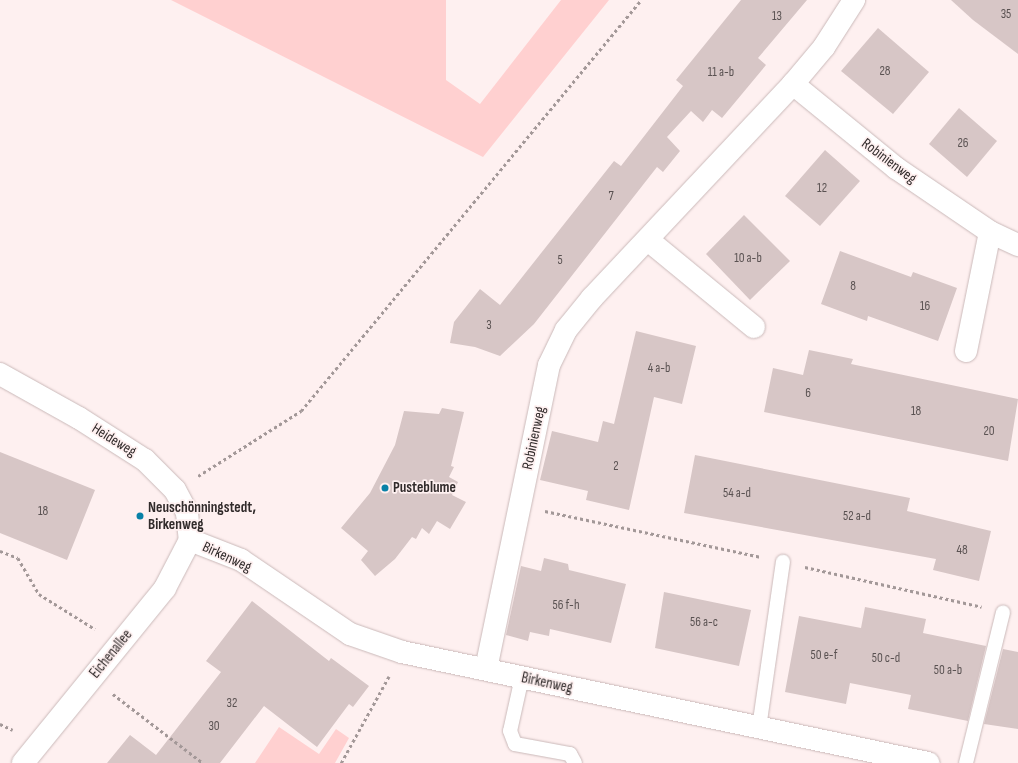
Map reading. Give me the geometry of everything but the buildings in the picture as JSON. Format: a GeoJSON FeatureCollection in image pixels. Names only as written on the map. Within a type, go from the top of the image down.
{"type":"FeatureCollection","features":[{"type":"Feature","properties":{"kind":"street","name":"Robinienweg"},"geometry":{"type":"LineString","coordinates":[[486,669],[549,365],[566,330],[592,298],[793,84],[824,47],[854,0]]}},
{"type":"Feature","properties":{"kind":"street","name":"Robinienweg"},"geometry":{"type":"LineString","coordinates":[[793,84],[896,168],[990,232],[1018,245]]}},
{"type":"Feature","properties":{"kind":"street"},"geometry":{"type":"LineString","coordinates":[[966,351],[990,232]]}},
{"type":"Feature","properties":{"kind":"street"},"geometry":{"type":"LineString","coordinates":[[648,240],[754,327]]}},
{"type":"Feature","properties":{"kind":"street","name":"Heideweg"},"geometry":{"type":"LineString","coordinates":[[0,374],[79,418],[145,460],[175,490],[187,513],[190,540]]}},
{"type":"Feature","properties":{"kind":"street","name":"Birkenweg"},"geometry":{"type":"LineString","coordinates":[[190,540],[241,560],[350,634],[402,652],[928,763]]}},
{"type":"Feature","properties":{"kind":"street","name":"Eichenallee"},"geometry":{"type":"LineString","coordinates":[[23,763],[165,588],[190,540]]}},
{"type":"Feature","properties":{"kind":"lane"},"geometry":{"type":"LineString","coordinates":[[759,728],[783,562]]}},
{"type":"Feature","properties":{"kind":"lane"},"geometry":{"type":"LineString","coordinates":[[966,763],[1003,612]]}},
{"type":"Feature","properties":{"kind":"lane"},"geometry":{"type":"LineString","coordinates":[[522,677],[510,731],[515,744],[570,754],[575,763]]}},
{"type":"Feature","properties":{"kind":"path"},"geometry":{"type":"LineString","coordinates":[[175,490],[301,411],[642,0]]}},
{"type":"Feature","properties":{"kind":"path"},"geometry":{"type":"LineString","coordinates":[[0,551],[18,558],[39,594],[94,629]]}},
{"type":"Feature","properties":{"kind":"path"},"geometry":{"type":"LineString","coordinates":[[341,763],[402,652]]}},
{"type":"Feature","properties":{"kind":"path"},"geometry":{"type":"LineString","coordinates":[[109,691],[203,763]]}},
{"type":"Feature","properties":{"kind":"path"},"geometry":{"type":"LineString","coordinates":[[0,724],[13,730]]}},
{"type":"Feature","properties":{"kind":"shaded area"},"geometry":{"type":"Polygon","coordinates":[[[171,0],[446,0],[446,80],[480,104],[561,0],[609,0],[483,157],[171,0]]]}},
{"type":"Feature","properties":{"kind":"shaded area"},"geometry":{"type":"Polygon","coordinates":[[[279,727],[319,754],[336,729],[349,738],[335,763],[255,763],[279,727]]]}},
{"type":"Feature","properties":{"kind":"place","name":"Pusteblume"},"geometry":{"type":"Point","coordinates":[385,488]}},
{"type":"Feature","properties":{"kind":"place","name":"Neuschönningstedt, Birkenweg"},"geometry":{"type":"Point","coordinates":[140,516]}}]}
